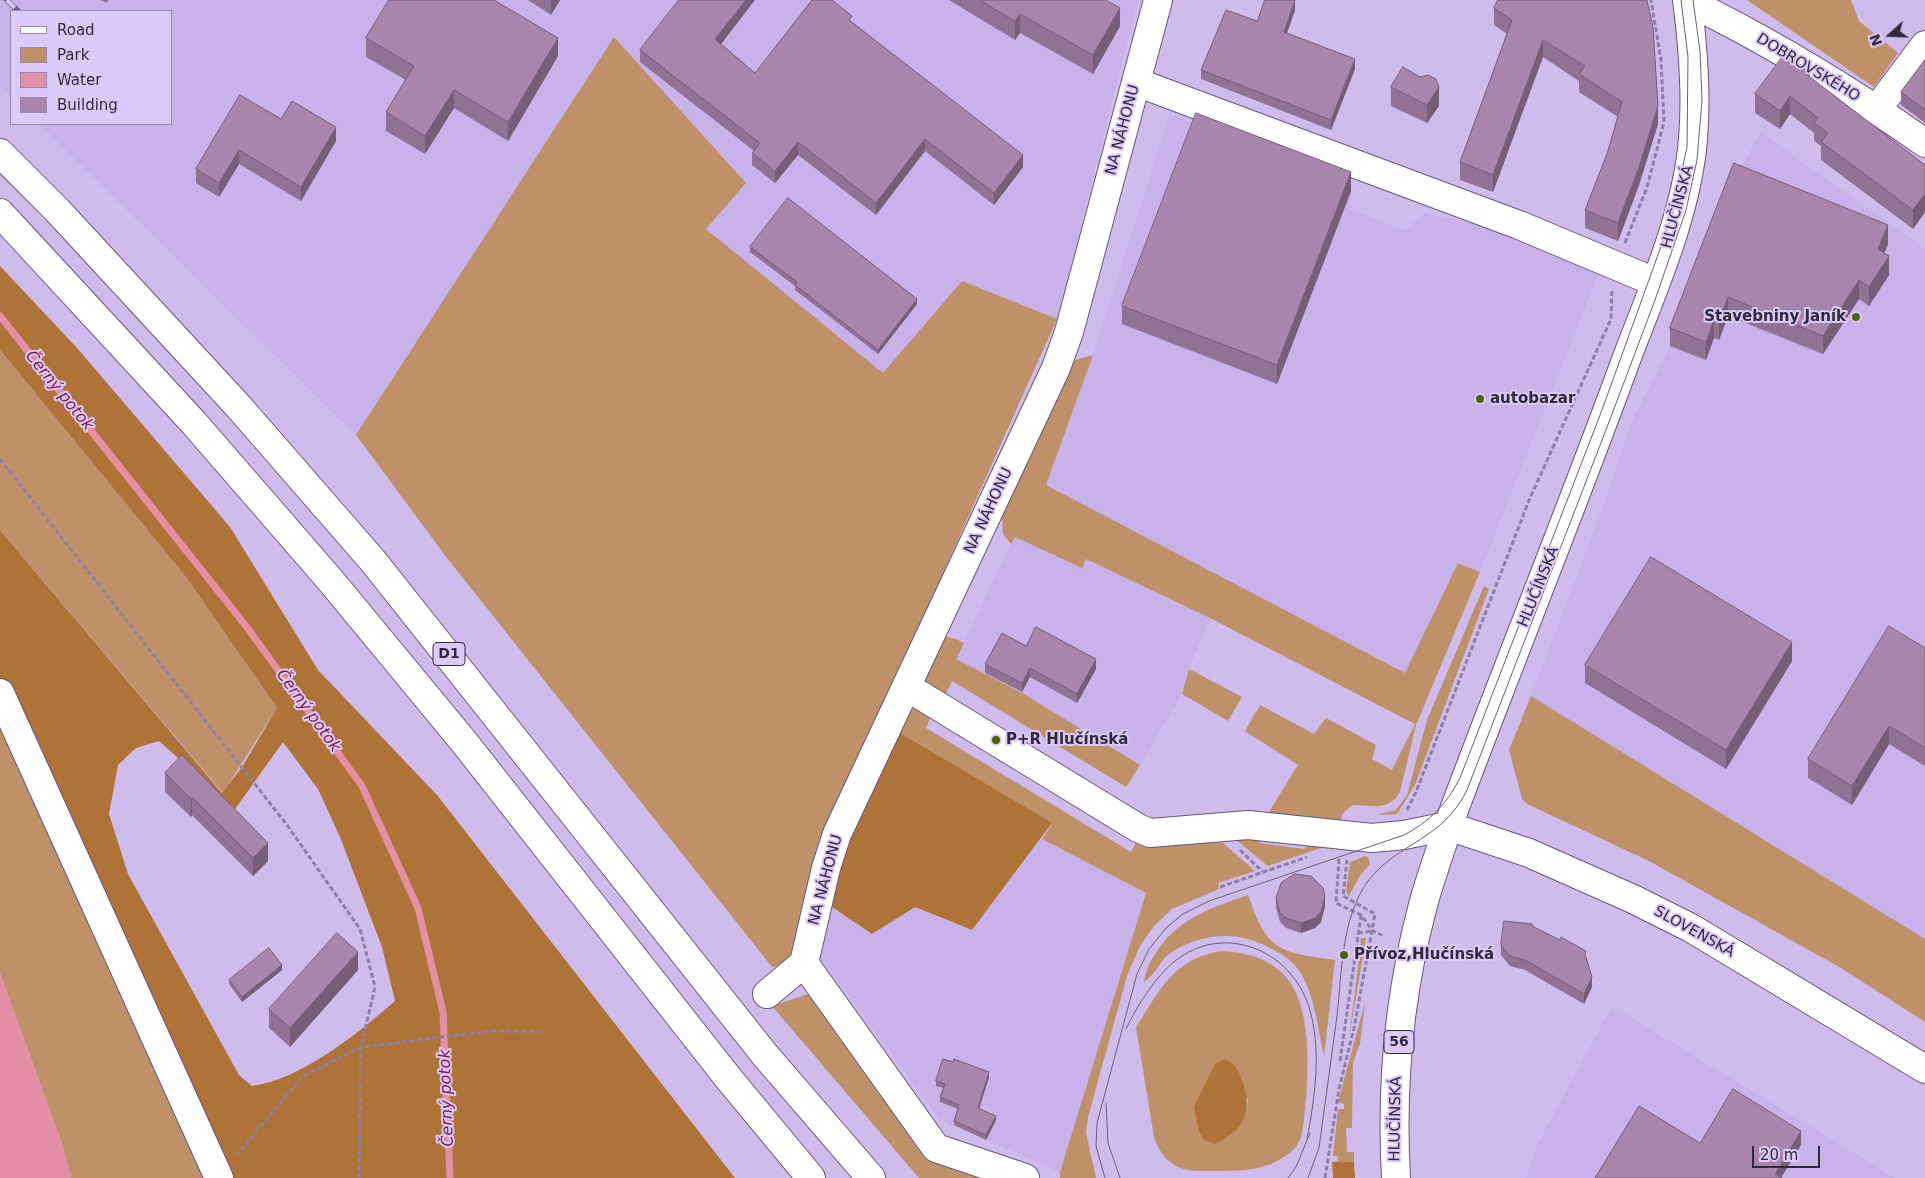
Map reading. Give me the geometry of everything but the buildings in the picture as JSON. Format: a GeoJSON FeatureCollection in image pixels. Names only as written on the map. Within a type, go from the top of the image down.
{"type":"FeatureCollection","features":[{"type":"Feature","properties":{"kind":"main road","name":"NA NÁHONU"},"geometry":{"type":"LineString","coordinates":[[804,963],[826,868],[837,834],[1056,368],[1069,332],[1158,0]]}},
{"type":"Feature","properties":{"kind":"main road","name":"DOBROVSKÉHO"},"geometry":{"type":"LineString","coordinates":[[1687,0],[1785,51],[1877,109],[1925,143]]}},
{"type":"Feature","properties":{"kind":"main road","name":"HLUČÍNSKÁ"},"geometry":{"type":"LineString","coordinates":[[1396,1178],[1396,1091],[1403,1006],[1422,908],[1448,826],[1656,282],[1678,213],[1693,139],[1695,78],[1687,0]]}},
{"type":"Feature","properties":{"kind":"main road"},"geometry":{"type":"LineString","coordinates":[[1877,109],[1925,44]]}},
{"type":"Feature","properties":{"kind":"main road"},"geometry":{"type":"LineString","coordinates":[[1136,82],[1519,225],[1656,282]]}},
{"type":"Feature","properties":{"kind":"main road","name":"D1"},"geometry":{"type":"LineString","coordinates":[[0,153],[57,210],[239,407],[373,561],[766,1055],[871,1178]]}},
{"type":"Feature","properties":{"kind":"main road"},"geometry":{"type":"LineString","coordinates":[[0,213],[187,415],[332,581],[464,742],[729,1078],[811,1178]]}},
{"type":"Feature","properties":{"kind":"main road"},"geometry":{"type":"LineString","coordinates":[[906,687],[1144,831],[1156,834],[1248,825],[1345,846],[1372,838],[1404,836],[1448,826]]}},
{"type":"Feature","properties":{"kind":"main road"},"geometry":{"type":"LineString","coordinates":[[0,694],[219,1178]]}},
{"type":"Feature","properties":{"kind":"main road","name":"SLOVENSKÁ"},"geometry":{"type":"LineString","coordinates":[[1448,826],[1529,853],[1632,899],[1691,928],[1925,1069]]}},
{"type":"Feature","properties":{"kind":"main road"},"geometry":{"type":"LineString","coordinates":[[767,994],[804,963],[936,1148],[1025,1178]]}},
{"type":"Feature","properties":{"kind":"path"},"geometry":{"type":"LineString","coordinates":[[1623,249],[1647,187],[1664,122],[1662,60],[1651,0]]}},
{"type":"Feature","properties":{"kind":"path"},"geometry":{"type":"LineString","coordinates":[[1400,814],[1407,810],[1416,792],[1530,498],[1611,318],[1612,284]]}},
{"type":"Feature","properties":{"kind":"path"},"geometry":{"type":"LineString","coordinates":[[0,459],[287,825],[360,928],[376,987],[361,1047],[359,1178]]}},
{"type":"Feature","properties":{"kind":"path"},"geometry":{"type":"LineString","coordinates":[[1345,846],[1336,903],[1361,914],[1373,931]]}},
{"type":"Feature","properties":{"kind":"path"},"geometry":{"type":"LineString","coordinates":[[1325,1178],[1339,1089],[1354,1028],[1375,914],[1343,896],[1345,846]]}},
{"type":"Feature","properties":{"kind":"path"},"geometry":{"type":"LineString","coordinates":[[1220,887],[1308,857]]}},
{"type":"Feature","properties":{"kind":"path"},"geometry":{"type":"LineString","coordinates":[[1340,1061],[1361,914]]}},
{"type":"Feature","properties":{"kind":"path"},"geometry":{"type":"LineString","coordinates":[[1358,932],[1373,931],[1382,935]]}},
{"type":"Feature","properties":{"kind":"path"},"geometry":{"type":"LineString","coordinates":[[219,1178],[302,1078],[361,1047],[491,1031],[542,1032]]}},
{"type":"Feature","properties":{"kind":"shaded area"},"geometry":{"type":"Polygon","coordinates":[[[0,0],[1138,0],[1057,319],[962,281],[883,374],[706,229],[746,183],[614,37],[356,435],[40,125],[172,125],[172,10],[10,10],[10,95],[0,85],[0,0]]]}},
{"type":"Feature","properties":{"kind":"shaded area"},"geometry":{"type":"Polygon","coordinates":[[[1170,113],[1351,191],[1351,209],[1395,227],[1406,230],[1424,213],[1479,225],[1599,273],[1480,572],[1458,563],[1405,673],[1046,485],[1093,355],[1170,113]]]}},
{"type":"Feature","properties":{"kind":"shaded area"},"geometry":{"type":"Polygon","coordinates":[[[1760,132],[1925,249],[1925,939],[1531,696],[1600,515],[1633,419],[1670,346],[1734,182],[1760,132]]]}},
{"type":"Feature","properties":{"kind":"shaded area"},"geometry":{"type":"Polygon","coordinates":[[[0,266],[78,349],[230,527],[318,670],[437,795],[735,1178],[219,1178],[0,694],[0,530],[222,793],[242,767],[277,708],[186,577],[0,350],[0,266]],[[159,741],[136,748],[118,765],[109,814],[128,874],[239,1075],[252,1086],[271,1082],[309,1065],[346,1041],[395,1001],[382,947],[340,837],[318,789],[283,742],[235,809],[159,741]]]}},
{"type":"Feature","properties":{"kind":"shaded area"},"geometry":{"type":"Polygon","coordinates":[[[1014,537],[1081,567],[1086,559],[1210,618],[1189,669],[1182,694],[1140,765],[1022,693],[956,659],[1014,537]]]}},
{"type":"Feature","properties":{"kind":"shaded area"},"geometry":{"type":"Polygon","coordinates":[[[895,730],[1052,823],[972,930],[915,907],[872,934],[832,907],[836,868],[895,730]]]}},
{"type":"Feature","properties":{"kind":"shaded area"},"geometry":{"type":"Polygon","coordinates":[[[1042,839],[1146,893],[1060,1172],[940,1120],[816,952],[832,907],[872,934],[914,907],[972,930],[1042,839]]]}},
{"type":"Feature","properties":{"kind":"shaded area"},"geometry":{"type":"Polygon","coordinates":[[[1612,1006],[1895,1178],[1526,1178],[1537,1145],[1612,1006]]]}},
{"type":"Feature","properties":{"kind":"shaded area"},"geometry":{"type":"Polygon","coordinates":[[[1225,1059],[1235,1066],[1240,1075],[1246,1094],[1246,1112],[1239,1127],[1225,1139],[1215,1144],[1204,1140],[1199,1132],[1194,1107],[1215,1064],[1225,1059]]]}},
{"type":"Feature","properties":{"kind":"shaded area"},"geometry":{"type":"Polygon","coordinates":[[[1332,1162],[1354,1162],[1355,1178],[1333,1178],[1332,1162]]]}},
{"type":"Feature","properties":{"kind":"green space"},"geometry":{"type":"Polygon","coordinates":[[[1747,0],[1851,0],[1859,21],[1898,53],[1874,87],[1747,0]]]}},
{"type":"Feature","properties":{"kind":"green space"},"geometry":{"type":"Polygon","coordinates":[[[614,37],[746,183],[706,229],[883,373],[962,281],[1057,319],[818,852],[799,933],[786,964],[772,967],[447,558],[356,435],[614,37]]]}},
{"type":"Feature","properties":{"kind":"green space"},"geometry":{"type":"Polygon","coordinates":[[[0,350],[186,577],[277,708],[223,793],[0,530],[0,350]]]}},
{"type":"Feature","properties":{"kind":"green space"},"geometry":{"type":"Polygon","coordinates":[[[1093,355],[1046,485],[1405,673],[1458,563],[1480,572],[1416,725],[1400,792],[1390,802],[1379,806],[1353,805],[1343,813],[1340,822],[1267,815],[1298,765],[1245,731],[1260,705],[1314,734],[1326,718],[1376,745],[1372,759],[1392,770],[1415,724],[1210,618],[1086,559],[1082,568],[1015,537],[1011,544],[1003,534],[1002,517],[1061,380],[1072,361],[1093,355]]]}},
{"type":"Feature","properties":{"kind":"green space"},"geometry":{"type":"Polygon","coordinates":[[[1484,586],[1489,589],[1415,785],[1397,814],[1375,815],[1396,810],[1407,795],[1427,720],[1484,586]]]}},
{"type":"Feature","properties":{"kind":"green space"},"geometry":{"type":"Polygon","coordinates":[[[944,636],[964,643],[956,659],[1022,693],[1140,765],[1126,787],[952,681],[945,696],[926,684],[923,680],[944,636]]]}},
{"type":"Feature","properties":{"kind":"green space"},"geometry":{"type":"Polygon","coordinates":[[[1189,669],[1242,697],[1228,721],[1182,694],[1189,669]]]}},
{"type":"Feature","properties":{"kind":"green space"},"geometry":{"type":"Polygon","coordinates":[[[0,694],[219,1178],[71,1178],[63,1147],[0,973],[0,694]]]}},
{"type":"Feature","properties":{"kind":"green space"},"geometry":{"type":"Polygon","coordinates":[[[1531,696],[1925,939],[1925,1022],[1841,968],[1649,861],[1527,804],[1522,799],[1509,750],[1531,696]]]}},
{"type":"Feature","properties":{"kind":"green space"},"geometry":{"type":"Polygon","coordinates":[[[914,704],[932,714],[926,728],[1131,852],[1138,839],[1214,835],[1255,871],[1218,883],[1219,889],[1172,909],[1154,926],[1140,946],[1127,976],[1088,1117],[1086,1133],[1096,1178],[1060,1178],[1060,1172],[1146,893],[1042,839],[1052,824],[895,730],[902,715],[914,704]]]}},
{"type":"Feature","properties":{"kind":"green space"},"geometry":{"type":"Polygon","coordinates":[[[1256,833],[1260,843],[1304,849],[1312,842],[1324,847],[1268,866],[1229,834],[1256,833]]]}},
{"type":"Feature","properties":{"kind":"green space"},"geometry":{"type":"Polygon","coordinates":[[[1365,856],[1368,857],[1370,864],[1359,877],[1349,896],[1346,892],[1350,862],[1365,856]]]}},
{"type":"Feature","properties":{"kind":"green space"},"geometry":{"type":"Polygon","coordinates":[[[1248,895],[1262,928],[1277,946],[1287,951],[1335,960],[1324,1056],[1313,1002],[1300,972],[1286,958],[1258,942],[1233,936],[1221,936],[1196,941],[1168,955],[1144,982],[1147,970],[1155,954],[1176,930],[1186,922],[1210,909],[1248,895]]]}},
{"type":"Feature","properties":{"kind":"green space"},"geometry":{"type":"Polygon","coordinates":[[[1361,938],[1366,938],[1349,1038],[1360,951],[1361,938]]]}},
{"type":"Feature","properties":{"kind":"green space"},"geometry":{"type":"Polygon","coordinates":[[[1221,951],[1248,955],[1265,961],[1286,977],[1300,1005],[1307,1040],[1308,1059],[1302,1132],[1299,1142],[1292,1151],[1283,1158],[1263,1167],[1232,1171],[1199,1171],[1182,1168],[1168,1161],[1158,1147],[1154,1137],[1136,1027],[1170,978],[1191,961],[1221,951]],[[1248,1097],[1215,1144],[1229,1136],[1239,1126],[1246,1113],[1248,1097]]]}},
{"type":"Feature","properties":{"kind":"green space"},"geometry":{"type":"Polygon","coordinates":[[[808,994],[921,1150],[993,1178],[919,1178],[772,1006],[808,994]]]}},
{"type":"Feature","properties":{"kind":"green space"},"geometry":{"type":"Polygon","coordinates":[[[1365,1002],[1360,1044],[1353,1062],[1352,1128],[1346,1128],[1347,1152],[1354,1152],[1354,1162],[1332,1162],[1338,1161],[1338,1156],[1333,1156],[1338,1109],[1344,1109],[1344,1104],[1338,1102],[1365,1002]]]}},
{"type":"Feature","properties":{"kind":"water"},"geometry":{"type":"Polygon","coordinates":[[[0,973],[63,1147],[71,1178],[0,1178],[0,973]]]}},
{"type":"Feature","properties":{"kind":"waterway","name":"Černý potok"},"geometry":{"type":"LineString","coordinates":[[0,316],[246,626],[362,786],[418,908],[443,1012],[450,1178]]}},
{"type":"Feature","properties":{"kind":"tram line"},"geometry":{"type":"LineString","coordinates":[[1105,1178],[1096,1146],[1097,1123],[1137,974],[1149,949],[1167,927],[1183,914],[1209,901],[1404,835],[1429,818],[1443,804],[1460,778],[1602,410],[1672,216],[1687,147],[1688,57],[1681,0]]}},
{"type":"Feature","properties":{"kind":"tram line"},"geometry":{"type":"LineString","coordinates":[[1308,1178],[1319,1148],[1337,1016],[1344,946],[1352,912],[1368,881],[1380,868],[1433,831],[1457,807],[1467,790],[1609,422],[1655,300],[1686,210],[1697,160],[1702,100],[1700,51],[1693,0]]}},
{"type":"Feature","properties":{"kind":"tram line"},"geometry":{"type":"LineString","coordinates":[[1126,1029],[1135,1011],[1160,975],[1175,961],[1194,949],[1214,944],[1234,943],[1254,948],[1272,957],[1287,970],[1300,987],[1309,1007],[1313,1023],[1316,1073],[1313,1107],[1307,1139]]}},
{"type":"Feature","properties":{"kind":"tram line"},"geometry":{"type":"LineString","coordinates":[[1106,1103],[1108,1143],[1120,1178]]}},
{"type":"Feature","properties":{"kind":"tram line"},"geometry":{"type":"LineString","coordinates":[[1288,1178],[1296,1167],[1310,1133]]}},
{"type":"Feature","properties":{"kind":"railway"},"geometry":{"type":"LineString","coordinates":[[7,0],[17,10]]}},
{"type":"Feature","properties":{"kind":"place","name":"Stavebniny Janík"},"geometry":{"type":"Point","coordinates":[1856,317]}},
{"type":"Feature","properties":{"kind":"place","name":"autobazar"},"geometry":{"type":"Point","coordinates":[1480,399]}},
{"type":"Feature","properties":{"kind":"place","name":"P+R Hlučínská"},"geometry":{"type":"Point","coordinates":[996,740]}},
{"type":"Feature","properties":{"kind":"place","name":"Přívoz,Hlučínská"},"geometry":{"type":"Point","coordinates":[1344,955]}}]}
